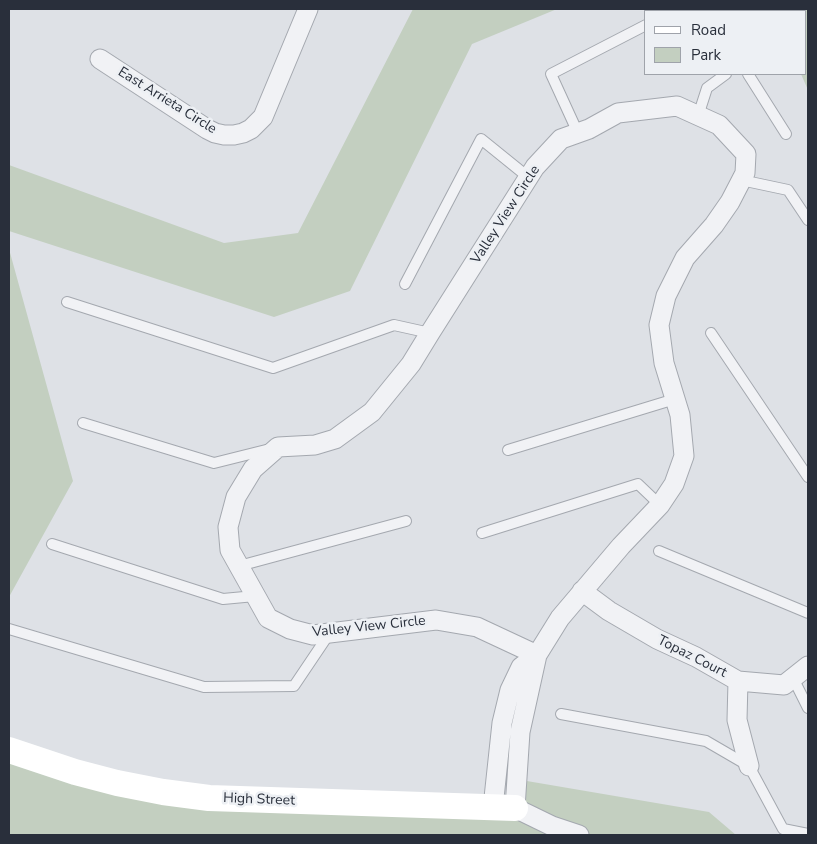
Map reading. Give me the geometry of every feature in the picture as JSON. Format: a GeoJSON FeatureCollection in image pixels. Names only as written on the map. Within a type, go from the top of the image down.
{"type":"FeatureCollection","features":[{"type":"Feature","properties":{"kind":"street","name":"East Arrieta Circle"},"geometry":{"type":"LineString","coordinates":[[100,59],[207,129],[224,135],[243,133],[251,129],[263,117],[308,9]]}},
{"type":"Feature","properties":{"kind":"street","name":"Valley View Circle"},"geometry":{"type":"LineString","coordinates":[[677,106],[698,116],[719,125],[746,154],[744,173],[730,202],[714,225],[685,258],[666,296],[659,325],[664,363],[680,415],[684,456],[674,484],[660,505],[582,591],[560,618],[537,655],[478,627],[436,620],[313,635],[290,629],[268,618],[230,550],[228,527],[236,497],[253,469],[278,447],[315,445],[335,439],[372,412],[412,364],[528,177],[561,139],[589,129],[618,113],[677,106]]}},
{"type":"Feature","properties":{"kind":"street","name":"Topaz Court"},"geometry":{"type":"LineString","coordinates":[[582,591],[609,611],[657,639],[696,657],[738,681],[784,685],[808,666]]}},
{"type":"Feature","properties":{"kind":"street"},"geometry":{"type":"LineString","coordinates":[[537,655],[521,667],[510,690],[502,723],[504,808],[579,835]]}},
{"type":"Feature","properties":{"kind":"street"},"geometry":{"type":"LineString","coordinates":[[738,681],[737,720],[750,766]]}},
{"type":"Feature","properties":{"kind":"street","name":"High Street"},"geometry":{"type":"LineString","coordinates":[[9,750],[75,772],[117,783],[209,798],[504,808]]}},
{"type":"Feature","properties":{"kind":"lane"},"geometry":{"type":"LineString","coordinates":[[578,133],[551,74],[644,26]]}},
{"type":"Feature","properties":{"kind":"lane"},"geometry":{"type":"LineString","coordinates":[[698,116],[707,88],[725,75]]}},
{"type":"Feature","properties":{"kind":"lane"},"geometry":{"type":"LineString","coordinates":[[749,75],[786,134]]}},
{"type":"Feature","properties":{"kind":"lane"},"geometry":{"type":"LineString","coordinates":[[405,284],[480,139],[528,177]]}},
{"type":"Feature","properties":{"kind":"lane"},"geometry":{"type":"LineString","coordinates":[[741,180],[788,190],[808,220]]}},
{"type":"Feature","properties":{"kind":"lane"},"geometry":{"type":"LineString","coordinates":[[68,302],[273,368],[394,325],[430,333]]}},
{"type":"Feature","properties":{"kind":"lane"},"geometry":{"type":"LineString","coordinates":[[711,333],[808,477]]}},
{"type":"Feature","properties":{"kind":"lane"},"geometry":{"type":"LineString","coordinates":[[508,450],[675,399]]}},
{"type":"Feature","properties":{"kind":"lane"},"geometry":{"type":"LineString","coordinates":[[83,423],[214,463],[278,447]]}},
{"type":"Feature","properties":{"kind":"lane"},"geometry":{"type":"LineString","coordinates":[[482,533],[638,484],[660,505]]}},
{"type":"Feature","properties":{"kind":"lane"},"geometry":{"type":"LineString","coordinates":[[239,566],[406,521]]}},
{"type":"Feature","properties":{"kind":"lane"},"geometry":{"type":"LineString","coordinates":[[52,544],[223,599],[256,596]]}},
{"type":"Feature","properties":{"kind":"lane"},"geometry":{"type":"LineString","coordinates":[[659,551],[808,613]]}},
{"type":"Feature","properties":{"kind":"lane"},"geometry":{"type":"LineString","coordinates":[[9,629],[204,687],[294,686],[330,634]]}},
{"type":"Feature","properties":{"kind":"lane"},"geometry":{"type":"LineString","coordinates":[[793,678],[808,708]]}},
{"type":"Feature","properties":{"kind":"lane"},"geometry":{"type":"LineString","coordinates":[[561,714],[706,741],[750,766],[783,829],[808,834]]}},
{"type":"Feature","properties":{"kind":"green space"},"geometry":{"type":"Polygon","coordinates":[[[413,9],[557,9],[472,44],[350,291],[274,317],[9,231],[9,165],[224,243],[298,233],[413,9]]]}},
{"type":"Feature","properties":{"kind":"green space"},"geometry":{"type":"Polygon","coordinates":[[[749,9],[808,9],[808,90],[801,75],[807,75],[807,10],[749,9]]]}},
{"type":"Feature","properties":{"kind":"green space"},"geometry":{"type":"Polygon","coordinates":[[[9,249],[73,481],[9,597],[9,249]]]}},
{"type":"Feature","properties":{"kind":"green space"},"geometry":{"type":"Polygon","coordinates":[[[9,747],[117,783],[515,808],[521,780],[709,812],[736,835],[9,835],[9,747]]]}}]}
